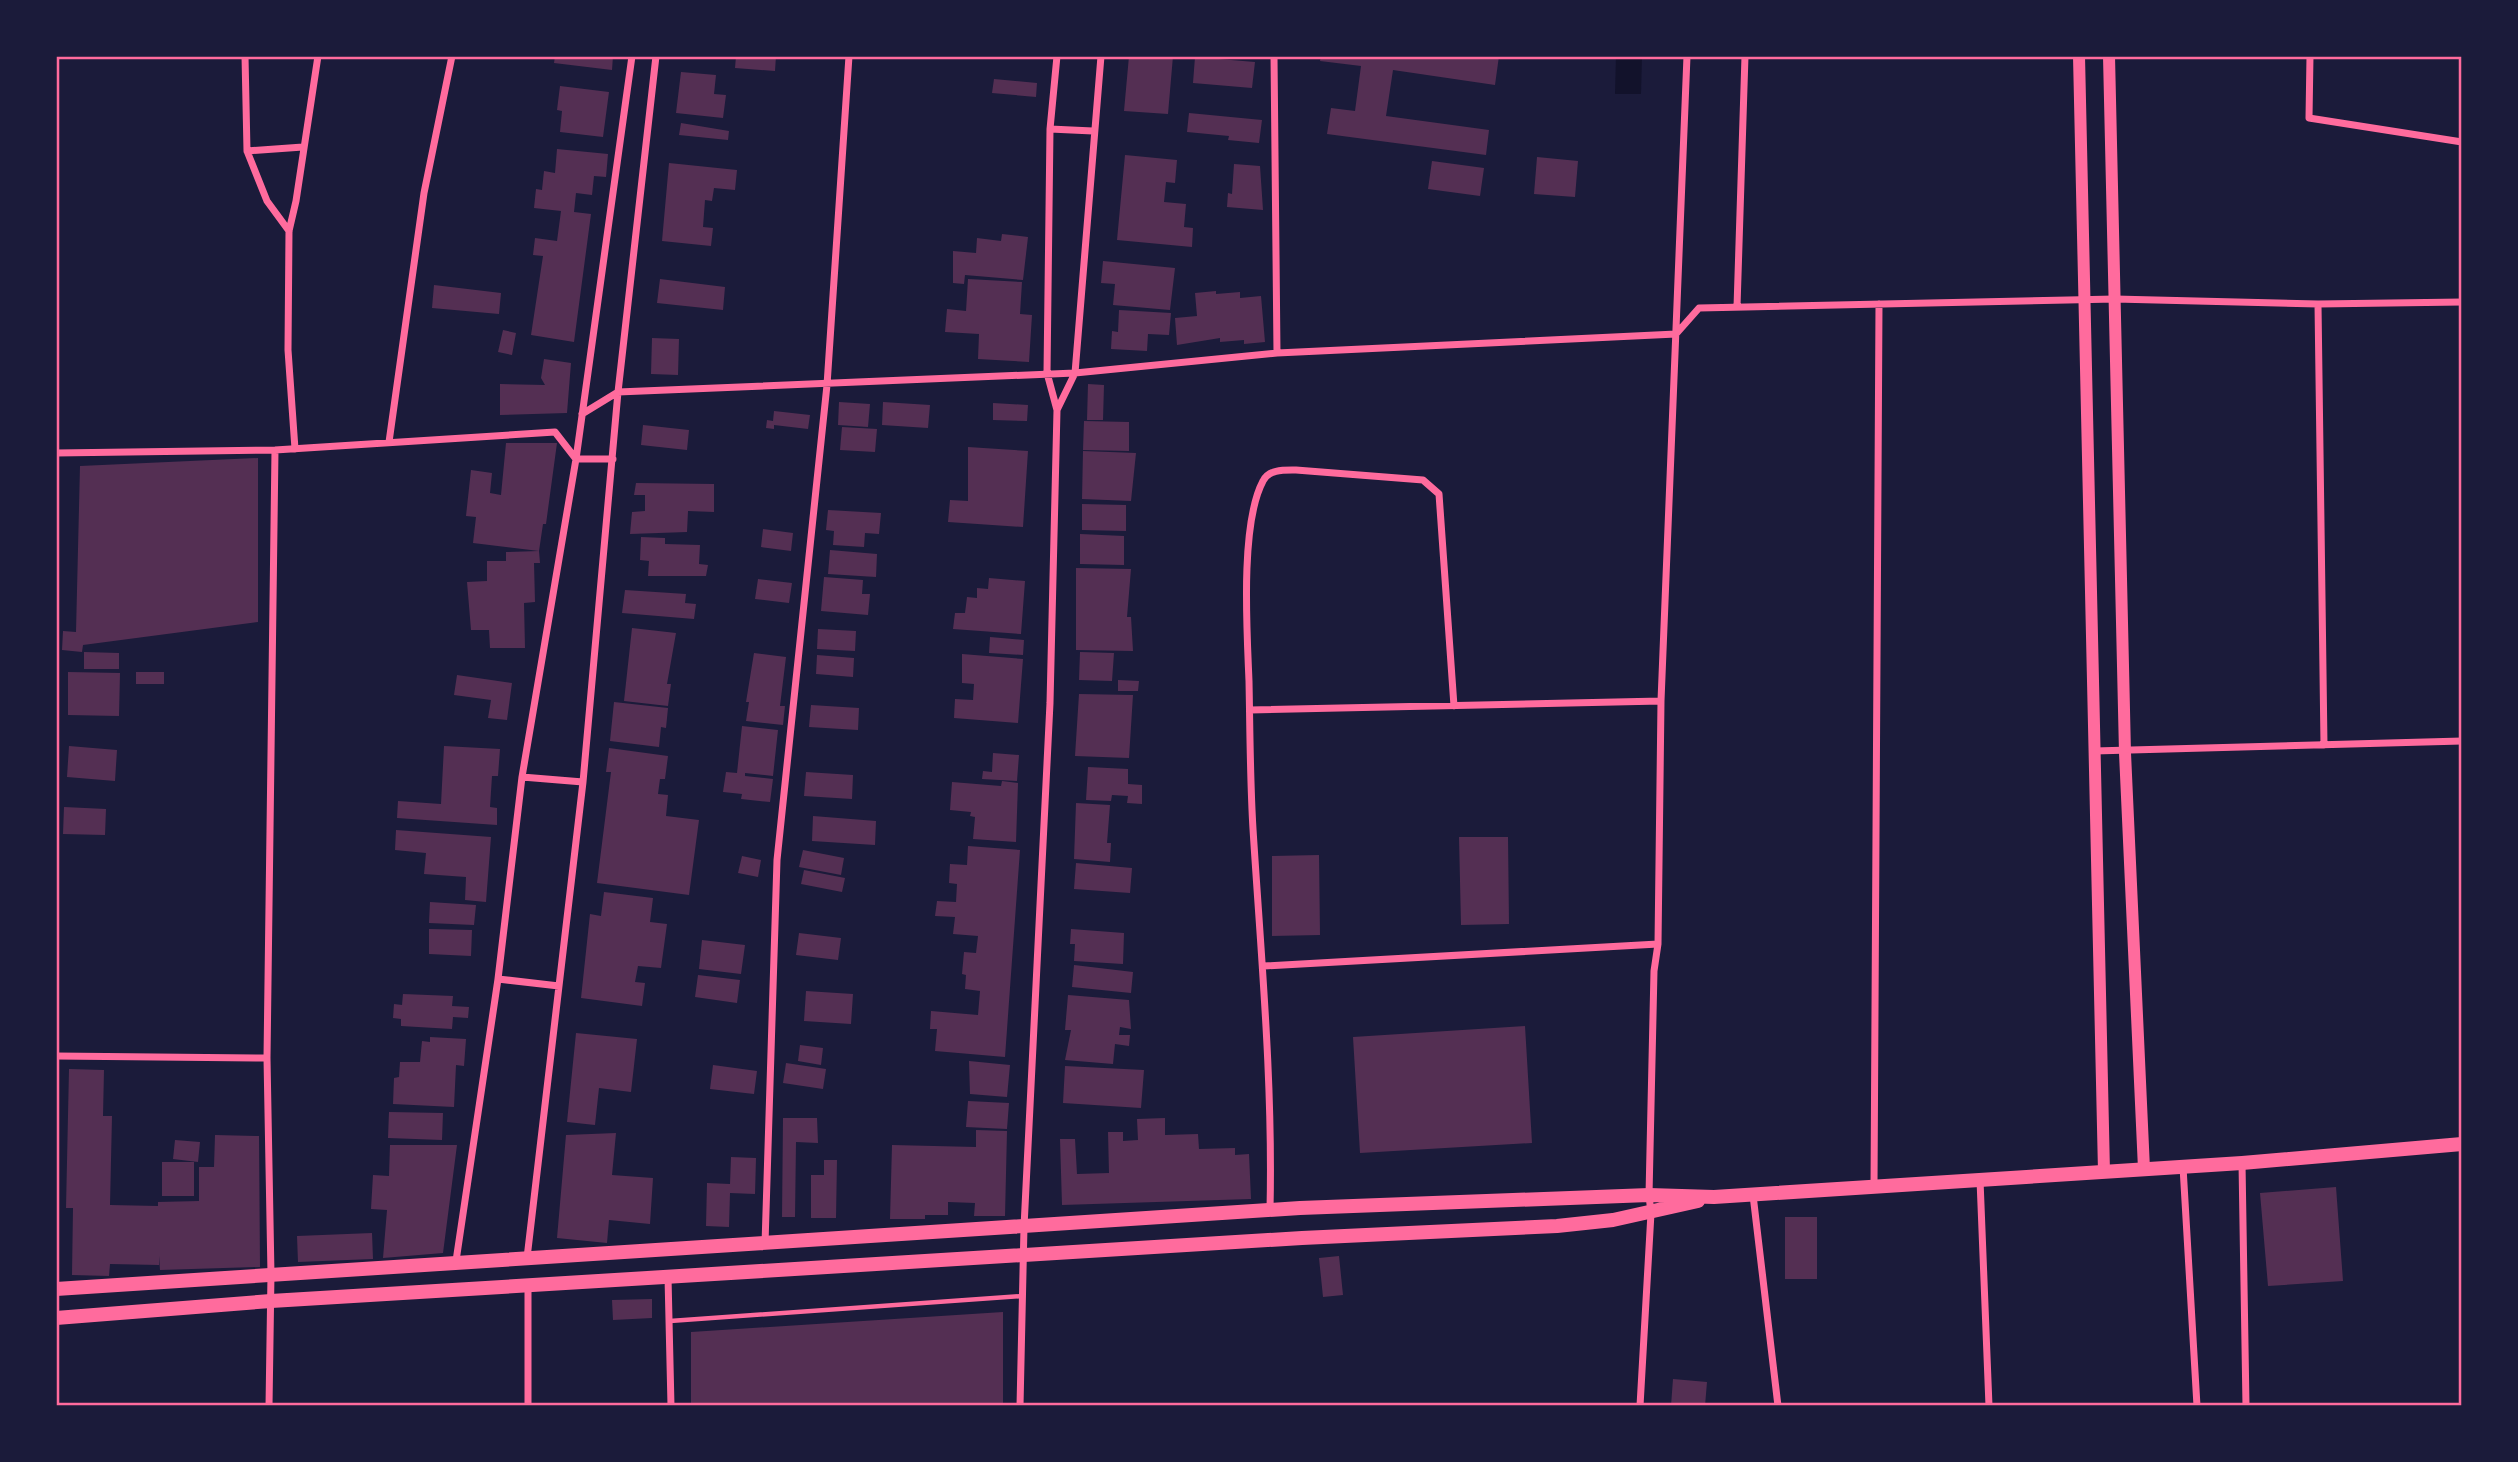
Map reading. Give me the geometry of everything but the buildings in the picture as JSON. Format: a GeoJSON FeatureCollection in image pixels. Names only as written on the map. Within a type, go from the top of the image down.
{"type":"FeatureCollection","features":[{"type":"Feature","properties":{"kind":"main road"},"geometry":{"type":"LineString","coordinates":[[56,1289],[456,1261],[1270,1211],[1648,1195],[1714,1197],[2242,1163],[2462,1144]]}},
{"type":"Feature","properties":{"kind":"main road"},"geometry":{"type":"LineString","coordinates":[[56,1318],[271,1301],[1302,1238],[1557,1226],[1651,1213],[1714,1197]]}},
{"type":"Feature","properties":{"kind":"street"},"geometry":{"type":"LineString","coordinates":[[245,56],[247,150],[267,201],[289,231]]}},
{"type":"Feature","properties":{"kind":"street"},"geometry":{"type":"LineString","coordinates":[[295,449],[288,350],[289,231],[318,56]]}},
{"type":"Feature","properties":{"kind":"street"},"geometry":{"type":"LineString","coordinates":[[389,442],[424,193],[452,56]]}},
{"type":"Feature","properties":{"kind":"street"},"geometry":{"type":"LineString","coordinates":[[456,1261],[498,979],[522,777],[576,459],[632,56]]}},
{"type":"Feature","properties":{"kind":"street"},"geometry":{"type":"LineString","coordinates":[[527,1258],[583,782],[618,392],[656,56]]}},
{"type":"Feature","properties":{"kind":"street"},"geometry":{"type":"LineString","coordinates":[[765,1244],[777,860],[827,385],[849,56]]}},
{"type":"Feature","properties":{"kind":"street"},"geometry":{"type":"LineString","coordinates":[[1020,1406],[1024,1227],[1050,703],[1057,410],[1047,373],[1050,129],[1057,56]]}},
{"type":"Feature","properties":{"kind":"street"},"geometry":{"type":"LineString","coordinates":[[1057,410],[1075,373],[1101,56]]}},
{"type":"Feature","properties":{"kind":"street"},"geometry":{"type":"LineString","coordinates":[[1275,56],[1276,353]]}},
{"type":"Feature","properties":{"kind":"street"},"geometry":{"type":"LineString","coordinates":[[1640,1406],[1651,1213],[1648,1195],[1654,971],[1658,944],[1661,701],[1687,56]]}},
{"type":"Feature","properties":{"kind":"street"},"geometry":{"type":"LineString","coordinates":[[1737,307],[1745,56]]}},
{"type":"Feature","properties":{"kind":"street"},"geometry":{"type":"LineString","coordinates":[[2079,56],[2104,1172]]}},
{"type":"Feature","properties":{"kind":"street"},"geometry":{"type":"LineString","coordinates":[[2109,56],[2125,753],[2144,1169]]}},
{"type":"Feature","properties":{"kind":"street"},"geometry":{"type":"LineString","coordinates":[[2310,56],[2309,118],[2462,142]]}},
{"type":"Feature","properties":{"kind":"street"},"geometry":{"type":"LineString","coordinates":[[1050,129],[1094,131]]}},
{"type":"Feature","properties":{"kind":"street"},"geometry":{"type":"LineString","coordinates":[[247,150],[303,147]]}},
{"type":"Feature","properties":{"kind":"street"},"geometry":{"type":"LineString","coordinates":[[582,414],[618,392],[1075,373],[1276,353],[1676,334],[1699,308],[2115,299],[2318,304],[2462,302]]}},
{"type":"Feature","properties":{"kind":"street"},"geometry":{"type":"LineString","coordinates":[[1874,1186],[1879,304]]}},
{"type":"Feature","properties":{"kind":"street"},"geometry":{"type":"LineString","coordinates":[[2318,304],[2324,746]]}},
{"type":"Feature","properties":{"kind":"street"},"geometry":{"type":"LineString","coordinates":[[56,453],[275,450],[555,432],[576,459]]}},
{"type":"Feature","properties":{"kind":"street"},"geometry":{"type":"LineString","coordinates":[[269,1406],[271,1274],[267,1058],[275,450]]}},
{"type":"Feature","properties":{"kind":"street"},"geometry":{"type":"LineString","coordinates":[[576,459],[613,459]]}},
{"type":"Feature","properties":{"kind":"street"},"geometry":{"type":"LineString","coordinates":[[1270,1211],[1271,1148],[1264,966],[1253,827],[1247,607],[1249,543],[1263,481],[1276,471],[1296,470],[1423,480],[1433,486],[1439,494],[1454,706]]}},
{"type":"Feature","properties":{"kind":"street"},"geometry":{"type":"LineString","coordinates":[[1250,710],[1661,701]]}},
{"type":"Feature","properties":{"kind":"street"},"geometry":{"type":"LineString","coordinates":[[2094,751],[2125,753],[2462,741]]}},
{"type":"Feature","properties":{"kind":"street"},"geometry":{"type":"LineString","coordinates":[[522,777],[583,782]]}},
{"type":"Feature","properties":{"kind":"street"},"geometry":{"type":"LineString","coordinates":[[1264,966],[1658,944]]}},
{"type":"Feature","properties":{"kind":"street"},"geometry":{"type":"LineString","coordinates":[[498,979],[559,986]]}},
{"type":"Feature","properties":{"kind":"street"},"geometry":{"type":"LineString","coordinates":[[56,1056],[267,1058]]}},
{"type":"Feature","properties":{"kind":"street"},"geometry":{"type":"LineString","coordinates":[[2242,1163],[2246,1406]]}},
{"type":"Feature","properties":{"kind":"street"},"geometry":{"type":"LineString","coordinates":[[2183,1167],[2197,1406]]}},
{"type":"Feature","properties":{"kind":"street"},"geometry":{"type":"LineString","coordinates":[[1980,1180],[1989,1406]]}},
{"type":"Feature","properties":{"kind":"street"},"geometry":{"type":"LineString","coordinates":[[1753,1194],[1778,1406]]}},
{"type":"Feature","properties":{"kind":"street"},"geometry":{"type":"LineString","coordinates":[[668,1277],[671,1406]]}},
{"type":"Feature","properties":{"kind":"street"},"geometry":{"type":"LineString","coordinates":[[528,1286],[528,1406]]}},
{"type":"Feature","properties":{"kind":"lane"},"geometry":{"type":"LineString","coordinates":[[670,1321],[1023,1296]]}},
{"type":"Feature","properties":{"kind":"shaded area"},"geometry":{"type":"Polygon","coordinates":[[[1616,56],[1642,56],[1641,94],[1615,94],[1616,56]]]}}]}
